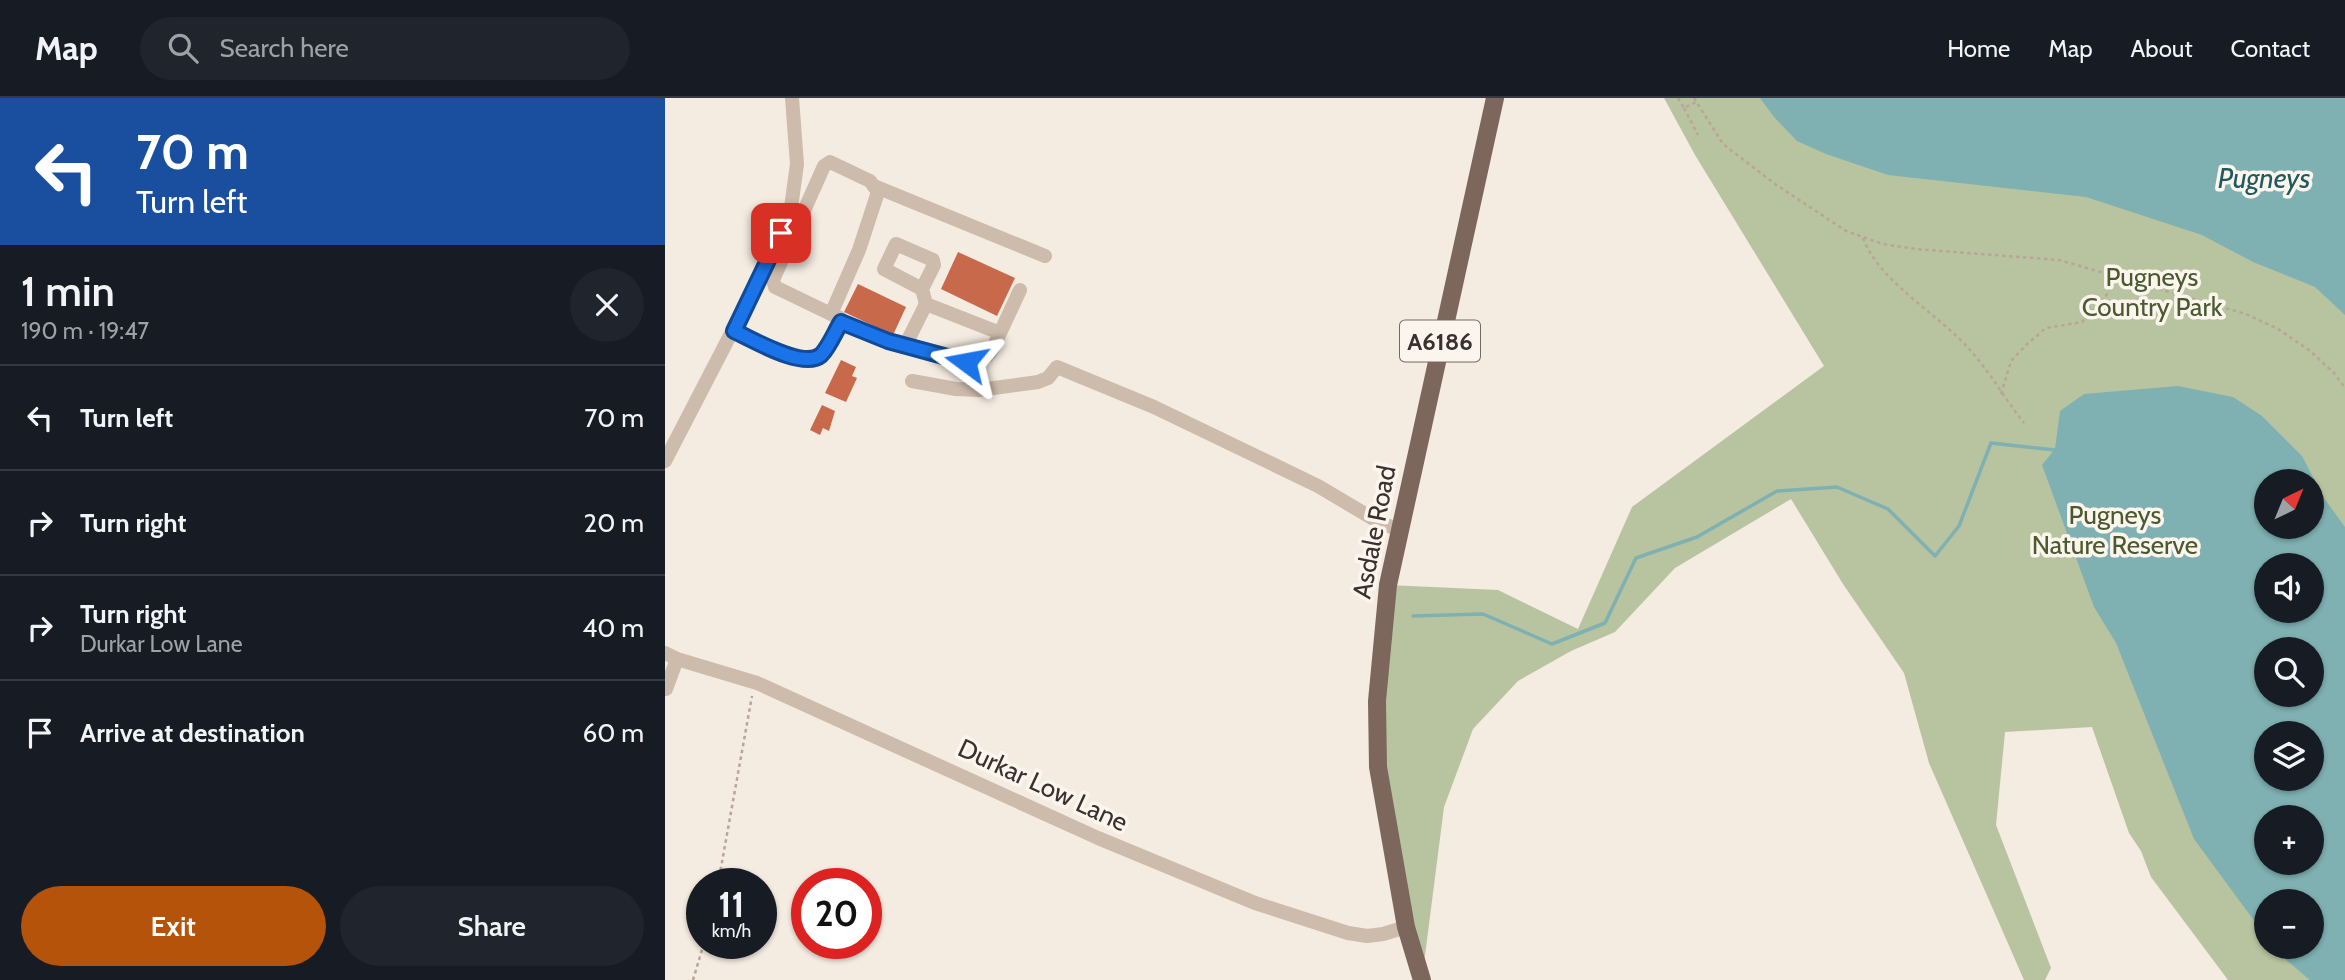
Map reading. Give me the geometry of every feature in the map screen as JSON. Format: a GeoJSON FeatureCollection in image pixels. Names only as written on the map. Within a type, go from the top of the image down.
{"type":"FeatureCollection","features":[{"type":"Feature","properties":{"kind":"main road","name":"Asdale Road"},"geometry":{"type":"LineString","coordinates":[[1422,980],[1406,927],[1378,766],[1377,701],[1381,647],[1388,585],[1495,98]]}},
{"type":"Feature","properties":{"kind":"street"},"geometry":{"type":"LineString","coordinates":[[665,461],[734,331],[790,215],[797,164],[792,98]]}},
{"type":"Feature","properties":{"kind":"street"},"geometry":{"type":"LineString","coordinates":[[734,331],[792,357],[814,359],[822,354],[836,318],[875,206],[878,192],[870,181],[830,162],[824,166],[773,280],[775,287],[836,318],[905,346],[966,362],[980,361],[988,356],[1020,290]]}},
{"type":"Feature","properties":{"kind":"street"},"geometry":{"type":"LineString","coordinates":[[874,186],[1045,256]]}},
{"type":"Feature","properties":{"kind":"street"},"geometry":{"type":"LineString","coordinates":[[905,346],[926,304],[922,289]]}},
{"type":"Feature","properties":{"kind":"street"},"geometry":{"type":"LineString","coordinates":[[926,304],[1000,333]]}},
{"type":"Feature","properties":{"kind":"street"},"geometry":{"type":"LineString","coordinates":[[912,381],[979,390],[1038,382],[1048,378],[1057,367],[1165,413],[1318,486],[1377,521],[1401,531]]}},
{"type":"Feature","properties":{"kind":"street"},"geometry":{"type":"LineString","coordinates":[[666,689],[671,656]]}},
{"type":"Feature","properties":{"kind":"street","name":"Durkar Low Lane"},"geometry":{"type":"LineString","coordinates":[[671,656],[757,683],[1098,838],[1255,903],[1357,935],[1383,934],[1406,927]]}},
{"type":"Feature","properties":{"kind":"path"},"geometry":{"type":"LineString","coordinates":[[1678,98],[1698,135]]}},
{"type":"Feature","properties":{"kind":"path"},"geometry":{"type":"LineString","coordinates":[[1684,108],[1695,100],[1723,144],[1846,231],[1883,244],[1916,249],[2059,260],[2246,314],[2278,329],[2309,350],[2334,373],[2345,388]]}},
{"type":"Feature","properties":{"kind":"path"},"geometry":{"type":"LineString","coordinates":[[1863,238],[1868,252],[1908,295],[1969,349],[2024,423]]}},
{"type":"Feature","properties":{"kind":"path"},"geometry":{"type":"LineString","coordinates":[[2001,394],[2011,361],[2026,345],[2046,328],[2082,322],[2106,296],[2116,276]]}},
{"type":"Feature","properties":{"kind":"path"},"geometry":{"type":"LineString","coordinates":[[721,868],[751,700],[757,683]]}},
{"type":"Feature","properties":{"kind":"path"},"geometry":{"type":"LineString","coordinates":[[694,980],[700,959]]}},
{"type":"Feature","properties":{"kind":"green space","name":"Pugneys Country Park"},"geometry":{"type":"Polygon","coordinates":[[[1664,98],[2345,98],[2345,980],[2228,980],[2151,877],[2141,851],[2129,833],[2092,727],[2005,732],[1996,825],[2051,968],[2045,980],[2024,980],[1929,763],[1904,673],[1843,584],[1791,499],[1675,568],[1615,632],[1571,651],[1518,681],[1473,729],[1444,807],[1422,979],[1378,767],[1388,585],[1498,590],[1578,629],[1632,507],[1824,366],[1695,155],[1664,98]]]}},
{"type":"Feature","properties":{"kind":"water","name":"Pugneys"},"geometry":{"type":"Polygon","coordinates":[[[1760,98],[2345,98],[2345,315],[2315,287],[2253,262],[2202,235],[2086,197],[1888,175],[1826,154],[1797,141],[1760,98]]]}},
{"type":"Feature","properties":{"kind":"water"},"geometry":{"type":"Polygon","coordinates":[[[2178,386],[2233,397],[2262,416],[2302,456],[2309,469],[2254,469],[2254,539],[2324,539],[2324,498],[2345,527],[2345,980],[2310,980],[2285,959],[2324,959],[2324,889],[2254,889],[2254,921],[2194,839],[2116,643],[2094,607],[2042,465],[2055,449],[2060,411],[2084,394],[2178,386]]]}},
{"type":"Feature","properties":{"kind":"building"},"geometry":{"type":"Polygon","coordinates":[[[958,252],[1015,278],[997,316],[941,289],[958,252]]]}},
{"type":"Feature","properties":{"kind":"building"},"geometry":{"type":"Polygon","coordinates":[[[858,284],[906,307],[893,335],[844,312],[858,284]]]}},
{"type":"Feature","properties":{"kind":"building"},"geometry":{"type":"Polygon","coordinates":[[[841,360],[856,367],[852,376],[857,378],[846,402],[825,393],[841,360]]]}},
{"type":"Feature","properties":{"kind":"building"},"geometry":{"type":"Polygon","coordinates":[[[822,405],[835,411],[829,431],[823,428],[820,435],[810,430],[822,405]]]}},
{"type":"Feature","properties":{"kind":"waterway"},"geometry":{"type":"LineString","coordinates":[[1413,616],[1483,614],[1552,644],[1605,623],[1636,558],[1697,537],[1777,491],[1837,487],[1888,509],[1935,556],[1959,526],[1991,443],[2055,450]]}},
{"type":"Feature","properties":{"kind":"route"},"geometry":{"type":"LineString","coordinates":[[781,233],[734,331],[792,357],[814,359],[822,354],[841,322],[888,341],[966,362]]}},
{"type":"Feature","properties":{"kind":"park label","name":"Pugneys Nature Reserve"},"geometry":{"type":"Point","coordinates":[2115,530]}}]}
